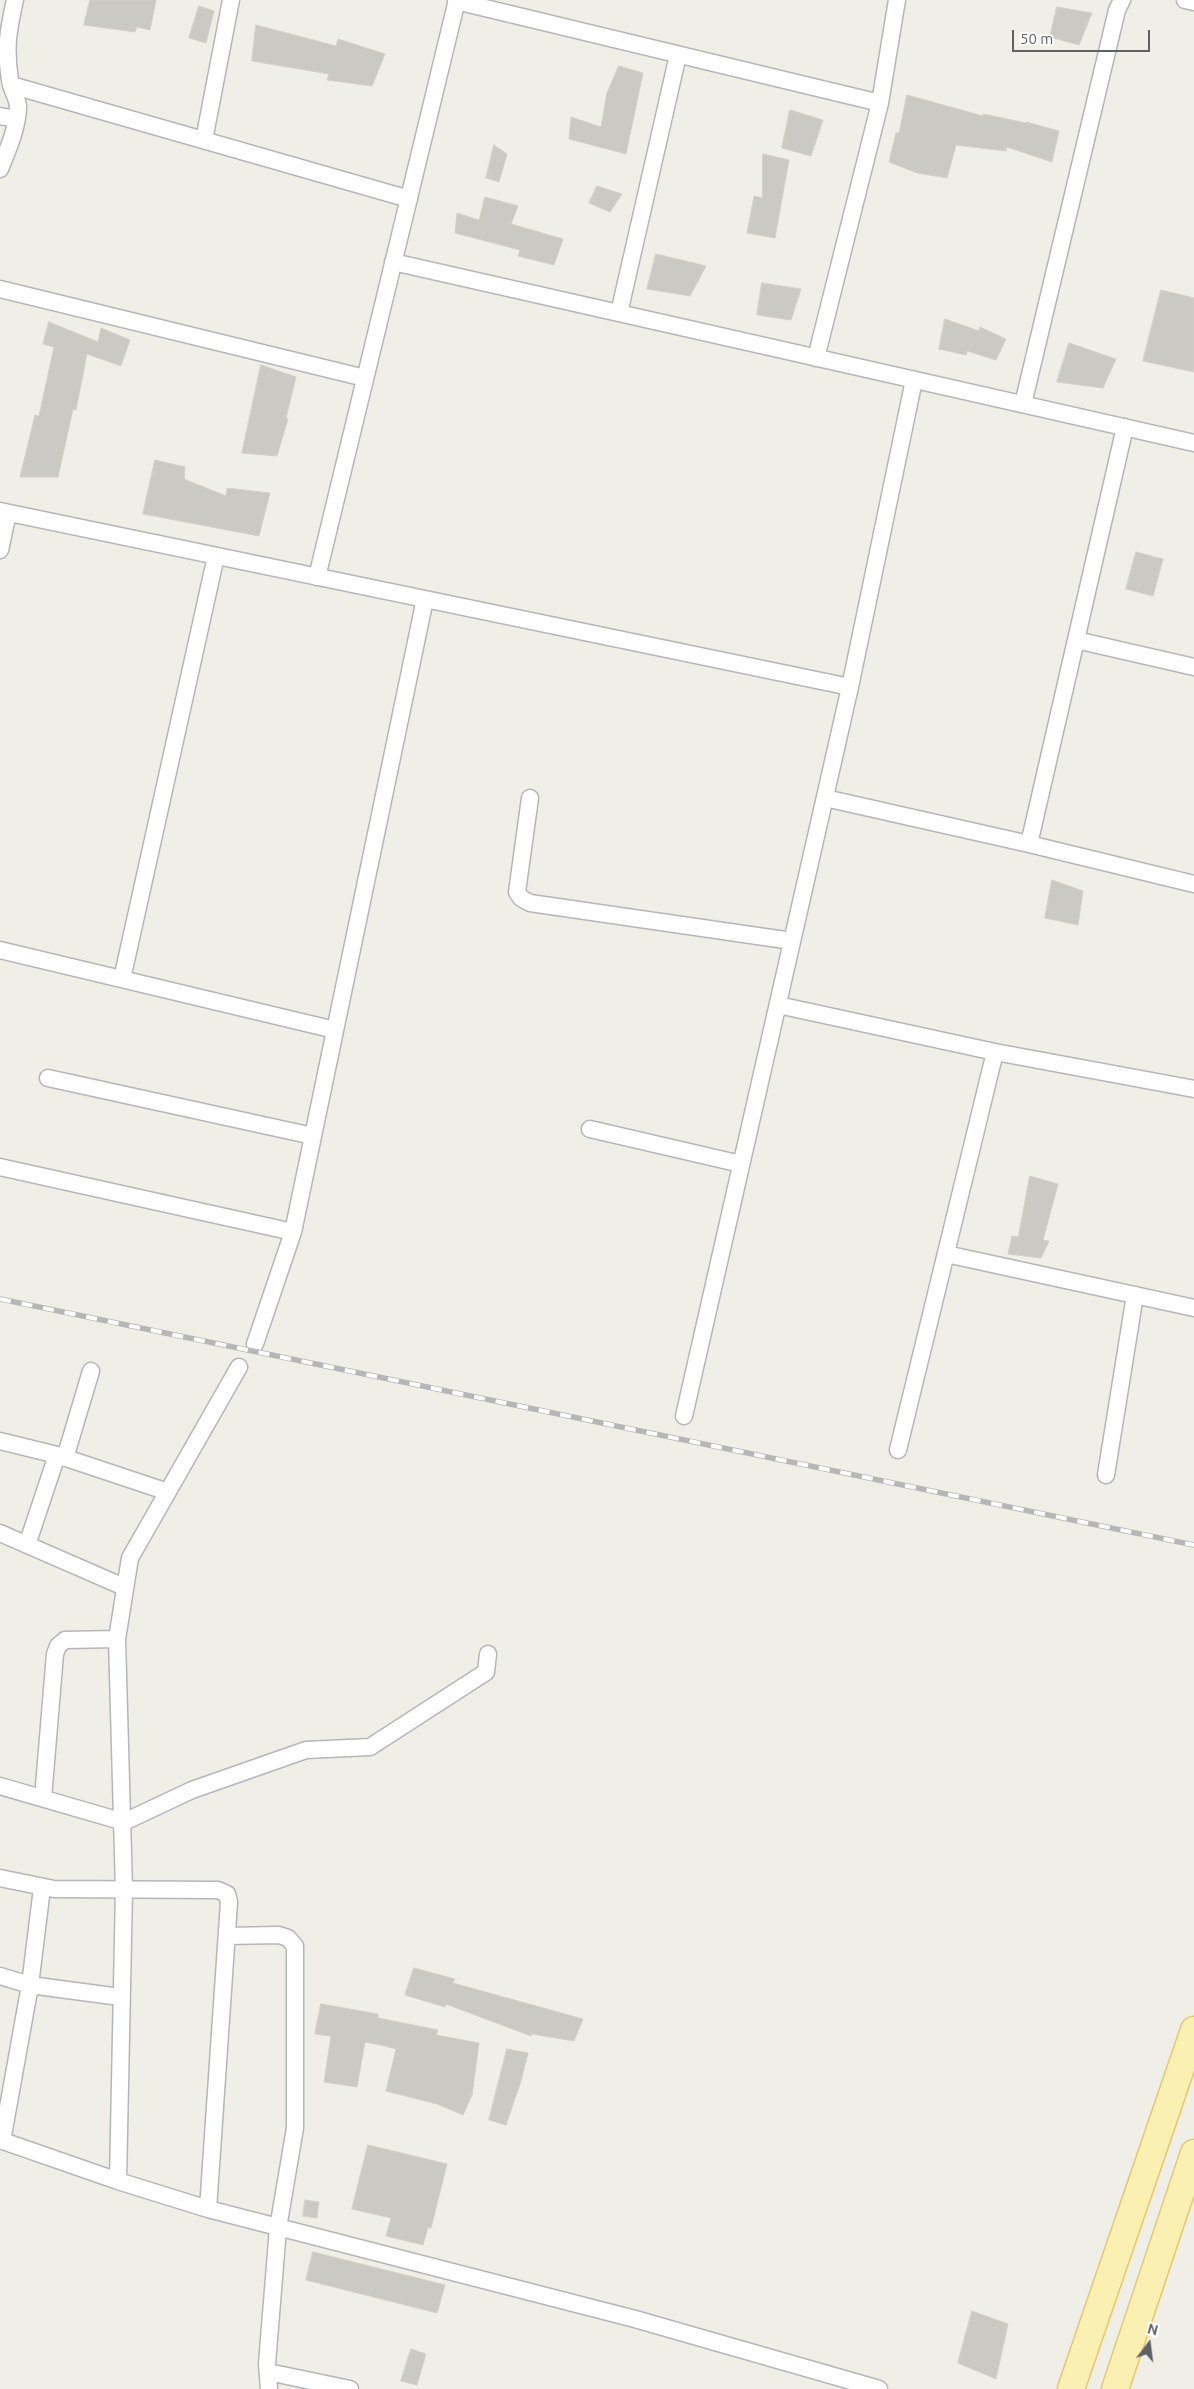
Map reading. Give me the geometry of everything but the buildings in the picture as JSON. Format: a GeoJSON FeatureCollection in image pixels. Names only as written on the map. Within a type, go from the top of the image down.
{"type":"FeatureCollection","features":[{"type":"Feature","properties":{"kind":"main road"},"geometry":{"type":"LineString","coordinates":[[1071,2389],[1194,2030]]}},
{"type":"Feature","properties":{"kind":"main road"},"geometry":{"type":"LineString","coordinates":[[1115,2389],[1194,2153]]}},
{"type":"Feature","properties":{"kind":"street"},"geometry":{"type":"LineString","coordinates":[[0,169],[16,119],[18,104],[11,85],[6,39],[15,0]]}},
{"type":"Feature","properties":{"kind":"street"},"geometry":{"type":"LineString","coordinates":[[204,140],[231,0]]}},
{"type":"Feature","properties":{"kind":"street"},"geometry":{"type":"LineString","coordinates":[[816,358],[880,103],[897,0]]}},
{"type":"Feature","properties":{"kind":"street"},"geometry":{"type":"LineString","coordinates":[[1023,404],[1117,10],[1122,0]]}},
{"type":"Feature","properties":{"kind":"street"},"geometry":{"type":"LineString","coordinates":[[1185,0],[1194,2]]}},
{"type":"Feature","properties":{"kind":"street"},"geometry":{"type":"LineString","coordinates":[[317,577],[457,1],[880,103]]}},
{"type":"Feature","properties":{"kind":"street"},"geometry":{"type":"LineString","coordinates":[[619,313],[678,55]]}},
{"type":"Feature","properties":{"kind":"street"},"geometry":{"type":"LineString","coordinates":[[11,85],[408,199]]}},
{"type":"Feature","properties":{"kind":"street"},"geometry":{"type":"LineString","coordinates":[[0,116],[16,119]]}},
{"type":"Feature","properties":{"kind":"street"},"geometry":{"type":"LineString","coordinates":[[393,262],[1194,443]]}},
{"type":"Feature","properties":{"kind":"street"},"geometry":{"type":"LineString","coordinates":[[0,289],[366,378]]}},
{"type":"Feature","properties":{"kind":"street"},"geometry":{"type":"LineString","coordinates":[[684,1416],[850,687],[914,380]]}},
{"type":"Feature","properties":{"kind":"street"},"geometry":{"type":"LineString","coordinates":[[1028,844],[1125,427]]}},
{"type":"Feature","properties":{"kind":"street"},"geometry":{"type":"LineString","coordinates":[[0,550],[4,512],[850,687]]}},
{"type":"Feature","properties":{"kind":"street"},"geometry":{"type":"LineString","coordinates":[[122,979],[216,556]]}},
{"type":"Feature","properties":{"kind":"street"},"geometry":{"type":"LineString","coordinates":[[254,1344],[293,1232],[425,599]]}},
{"type":"Feature","properties":{"kind":"street"},"geometry":{"type":"LineString","coordinates":[[1076,640],[1194,667]]}},
{"type":"Feature","properties":{"kind":"street"},"geometry":{"type":"LineString","coordinates":[[530,798],[517,892],[521,898],[530,903],[792,941]]}},
{"type":"Feature","properties":{"kind":"street"},"geometry":{"type":"LineString","coordinates":[[825,798],[1194,884]]}},
{"type":"Feature","properties":{"kind":"street"},"geometry":{"type":"LineString","coordinates":[[0,950],[335,1030]]}},
{"type":"Feature","properties":{"kind":"street"},"geometry":{"type":"LineString","coordinates":[[778,1004],[995,1052],[1194,1089]]}},
{"type":"Feature","properties":{"kind":"street"},"geometry":{"type":"LineString","coordinates":[[898,1450],[995,1052]]}},
{"type":"Feature","properties":{"kind":"street"},"geometry":{"type":"LineString","coordinates":[[48,1078],[313,1136]]}},
{"type":"Feature","properties":{"kind":"street"},"geometry":{"type":"LineString","coordinates":[[590,1128],[742,1164]]}},
{"type":"Feature","properties":{"kind":"street"},"geometry":{"type":"LineString","coordinates":[[0,1167],[293,1232]]}},
{"type":"Feature","properties":{"kind":"street"},"geometry":{"type":"LineString","coordinates":[[946,1254],[1194,1308]]}},
{"type":"Feature","properties":{"kind":"street"},"geometry":{"type":"LineString","coordinates":[[1106,1475],[1135,1295]]}},
{"type":"Feature","properties":{"kind":"street"},"geometry":{"type":"LineString","coordinates":[[118,2182],[124,1822],[117,1639],[124,1587],[130,1558],[239,1368]]}},
{"type":"Feature","properties":{"kind":"street"},"geometry":{"type":"LineString","coordinates":[[28,1545],[91,1371]]}},
{"type":"Feature","properties":{"kind":"street"},"geometry":{"type":"LineString","coordinates":[[0,1441],[61,1456],[168,1492]]}},
{"type":"Feature","properties":{"kind":"street"},"geometry":{"type":"LineString","coordinates":[[0,1533],[124,1587]]}},
{"type":"Feature","properties":{"kind":"street"},"geometry":{"type":"LineString","coordinates":[[43,1798],[55,1654],[58,1646],[65,1640],[117,1639]]}},
{"type":"Feature","properties":{"kind":"street"},"geometry":{"type":"LineString","coordinates":[[0,1786],[124,1822],[192,1790],[306,1750],[370,1746],[486,1672],[488,1654]]}},
{"type":"Feature","properties":{"kind":"street"},"geometry":{"type":"LineString","coordinates":[[0,1878],[42,1888],[218,1890],[226,1894],[229,1902],[208,2209]]}},
{"type":"Feature","properties":{"kind":"street"},"geometry":{"type":"LineString","coordinates":[[42,1888],[30,1985],[1,2140],[118,2182],[208,2209],[635,2319],[880,2389]]}},
{"type":"Feature","properties":{"kind":"street"},"geometry":{"type":"LineString","coordinates":[[227,1936],[279,1935],[288,1938],[295,1946],[295,2128],[278,2228],[268,2372],[269,2389]]}},
{"type":"Feature","properties":{"kind":"street"},"geometry":{"type":"LineString","coordinates":[[0,1976],[30,1985],[120,1997]]}},
{"type":"Feature","properties":{"kind":"street"},"geometry":{"type":"LineString","coordinates":[[268,2372],[350,2389]]}},
{"type":"Feature","properties":{"kind":"railway"},"geometry":{"type":"LineString","coordinates":[[0,1299],[1194,1545]]}}]}
